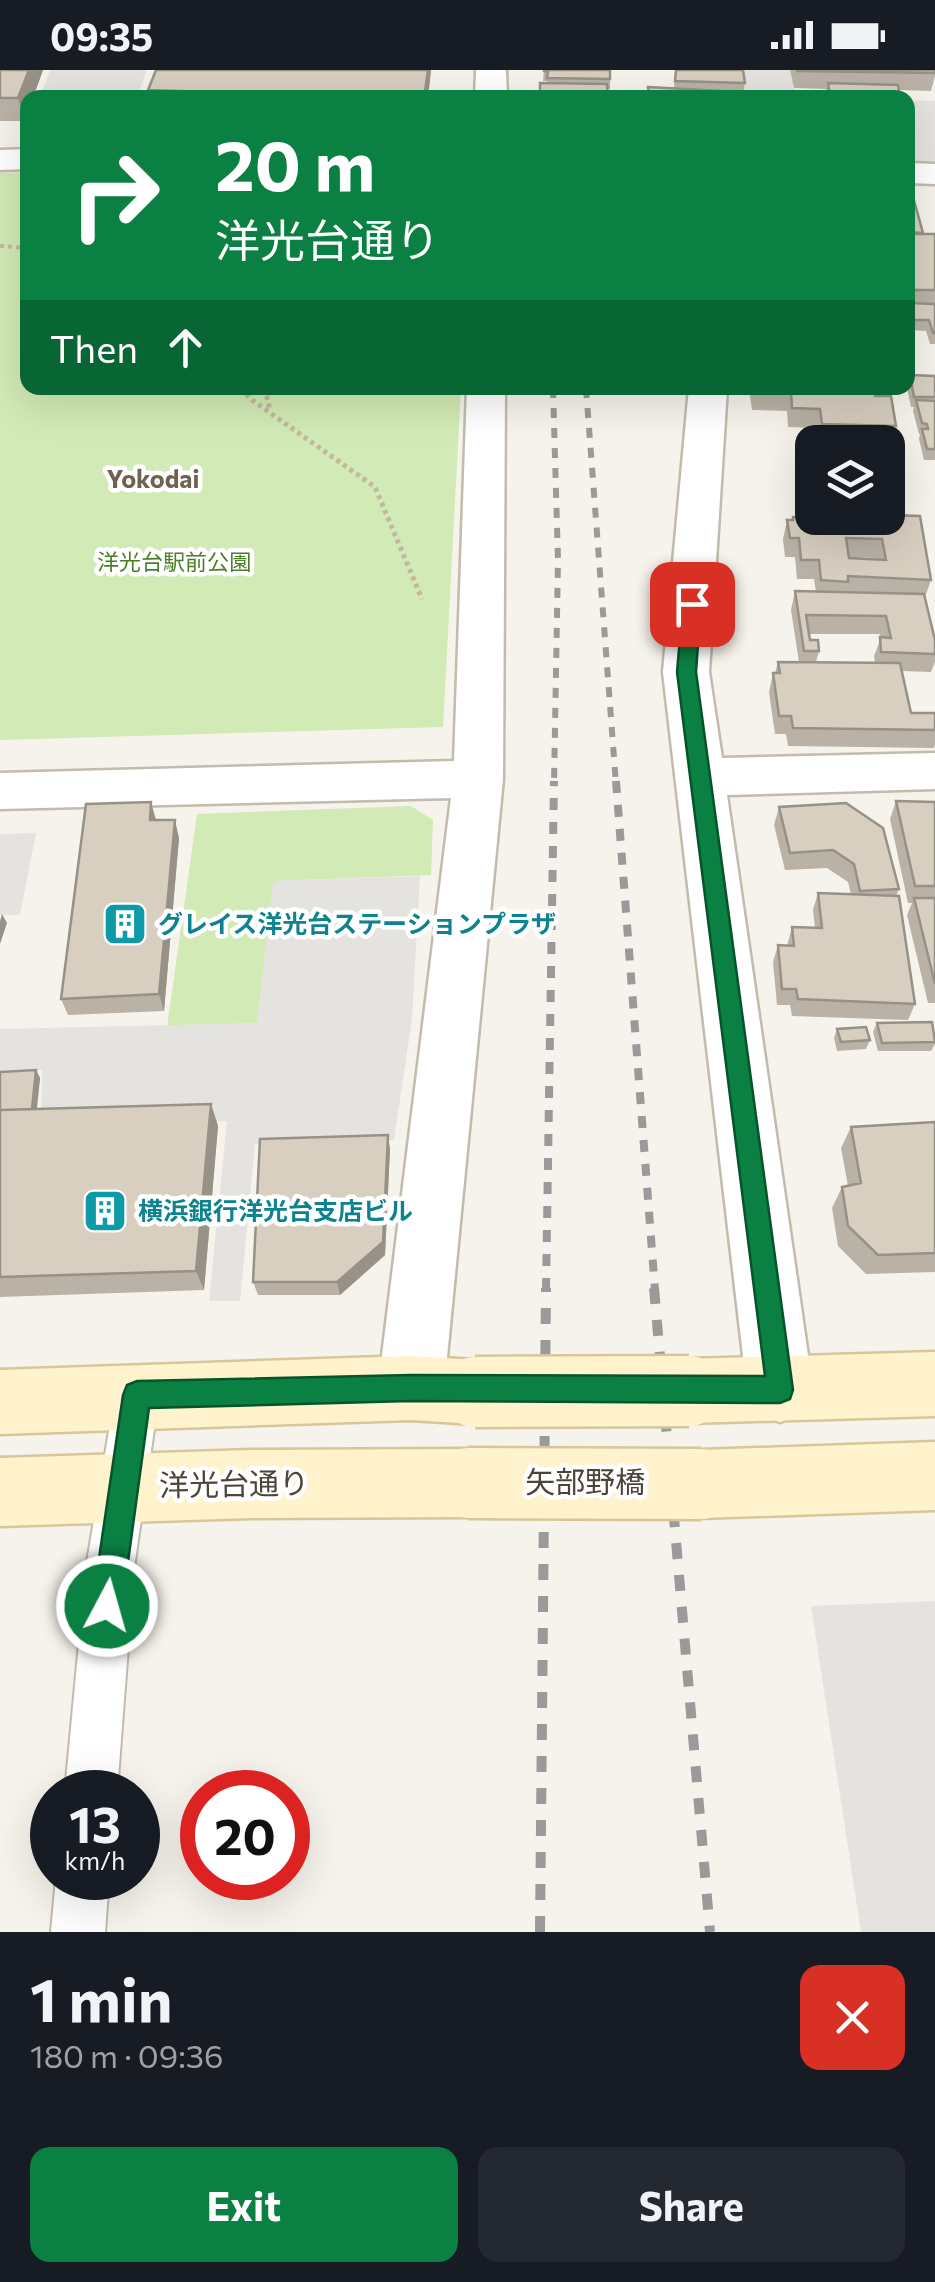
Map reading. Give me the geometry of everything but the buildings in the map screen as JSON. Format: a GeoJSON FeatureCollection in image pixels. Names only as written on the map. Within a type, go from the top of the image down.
{"type":"FeatureCollection","features":[{"type":"Feature","properties":{"kind":"street"},"geometry":{"type":"LineString","coordinates":[[410,1388],[478,779],[486,395]]}},
{"type":"Feature","properties":{"kind":"street"},"geometry":{"type":"LineString","coordinates":[[707,395],[686,672],[780,1390]]}},
{"type":"Feature","properties":{"kind":"street"},"geometry":{"type":"LineString","coordinates":[[702,778],[935,771]]}},
{"type":"Feature","properties":{"kind":"street"},"geometry":{"type":"LineString","coordinates":[[0,791],[478,779]]}},
{"type":"Feature","properties":{"kind":"street"},"geometry":{"type":"LineString","coordinates":[[0,1402],[410,1388],[475,1392],[688,1391],[935,1384]]}},
{"type":"Feature","properties":{"kind":"street","name":"矢部野橋"},"geometry":{"type":"LineString","coordinates":[[468,1483],[701,1484],[935,1476]]}},
{"type":"Feature","properties":{"kind":"street","name":"洋光台通り"},"geometry":{"type":"LineString","coordinates":[[0,1492],[468,1483]]}},
{"type":"Feature","properties":{"kind":"lane"},"geometry":{"type":"LineString","coordinates":[[93,1770],[110,1568],[137,1395]]}},
{"type":"Feature","properties":{"kind":"lane"},"geometry":{"type":"LineString","coordinates":[[78,1932],[81,1900]]}},
{"type":"Feature","properties":{"kind":"path"},"geometry":{"type":"LineString","coordinates":[[249,395],[375,487],[430,618],[481,624]]}},
{"type":"Feature","properties":{"kind":"path"},"geometry":{"type":"LineString","coordinates":[[266,395],[270,412]]}},
{"type":"Feature","properties":{"kind":"green space","name":"洋光台駅前公園"},"geometry":{"type":"Polygon","coordinates":[[[20,172],[20,395],[461,395],[443,727],[0,740],[0,173],[20,172]]]}},
{"type":"Feature","properties":{"kind":"green space"},"geometry":{"type":"Polygon","coordinates":[[[411,806],[433,820],[431,875],[274,881],[257,1023],[167,1027],[197,814],[411,806]]]}},
{"type":"Feature","properties":{"kind":"shaded area"},"geometry":{"type":"Polygon","coordinates":[[[50,70],[147,70],[140,90],[43,90],[50,70]]]}},
{"type":"Feature","properties":{"kind":"shaded area"},"geometry":{"type":"Polygon","coordinates":[[[740,70],[791,70],[795,90],[742,90],[740,70]]]}},
{"type":"Feature","properties":{"kind":"shaded area"},"geometry":{"type":"Polygon","coordinates":[[[915,100],[935,101],[935,163],[915,163],[915,100]]]}},
{"type":"Feature","properties":{"kind":"shaded area"},"geometry":{"type":"Polygon","coordinates":[[[36,833],[20,915],[0,915],[0,834],[36,833]]]}},
{"type":"Feature","properties":{"kind":"shaded area"},"geometry":{"type":"Polygon","coordinates":[[[420,876],[412,1019],[394,1140],[255,1144],[240,1301],[209,1301],[227,1121],[41,1125],[42,1070],[0,1071],[0,1029],[257,1023],[273,881],[420,876]]]}},
{"type":"Feature","properties":{"kind":"shaded area"},"geometry":{"type":"Polygon","coordinates":[[[935,1601],[935,1932],[861,1932],[811,1606],[935,1601]]]}},
{"type":"Feature","properties":{"kind":"railway"},"geometry":{"type":"LineString","coordinates":[[553,395],[558,560],[554,784]]}},
{"type":"Feature","properties":{"kind":"railway"},"geometry":{"type":"LineString","coordinates":[[587,395],[616,784]]}},
{"type":"Feature","properties":{"kind":"railway"},"geometry":{"type":"LineString","coordinates":[[546,1290],[554,781]]}},
{"type":"Feature","properties":{"kind":"railway"},"geometry":{"type":"LineString","coordinates":[[616,781],[655,1290]]}},
{"type":"Feature","properties":{"kind":"railway"},"geometry":{"type":"LineString","coordinates":[[540,1932],[546,1288]]}},
{"type":"Feature","properties":{"kind":"railway"},"geometry":{"type":"LineString","coordinates":[[654,1288],[710,1932]]}},
{"type":"Feature","properties":{"kind":"place","name":"グレイス洋光台ステーションプラザ"},"geometry":{"type":"Point","coordinates":[125,924]}},
{"type":"Feature","properties":{"kind":"place","name":"横浜銀行洋光台支店ビル"},"geometry":{"type":"Point","coordinates":[105,1211]}},
{"type":"Feature","properties":{"kind":"district","name":"Yokodai"},"geometry":{"type":"Point","coordinates":[153,479]}},
{"type":"Feature","properties":{"kind":"route"},"geometry":{"type":"LineString","coordinates":[[107,1606],[137,1395],[410,1388],[475,1392],[780,1390],[686,672],[692,604]]}}]}
